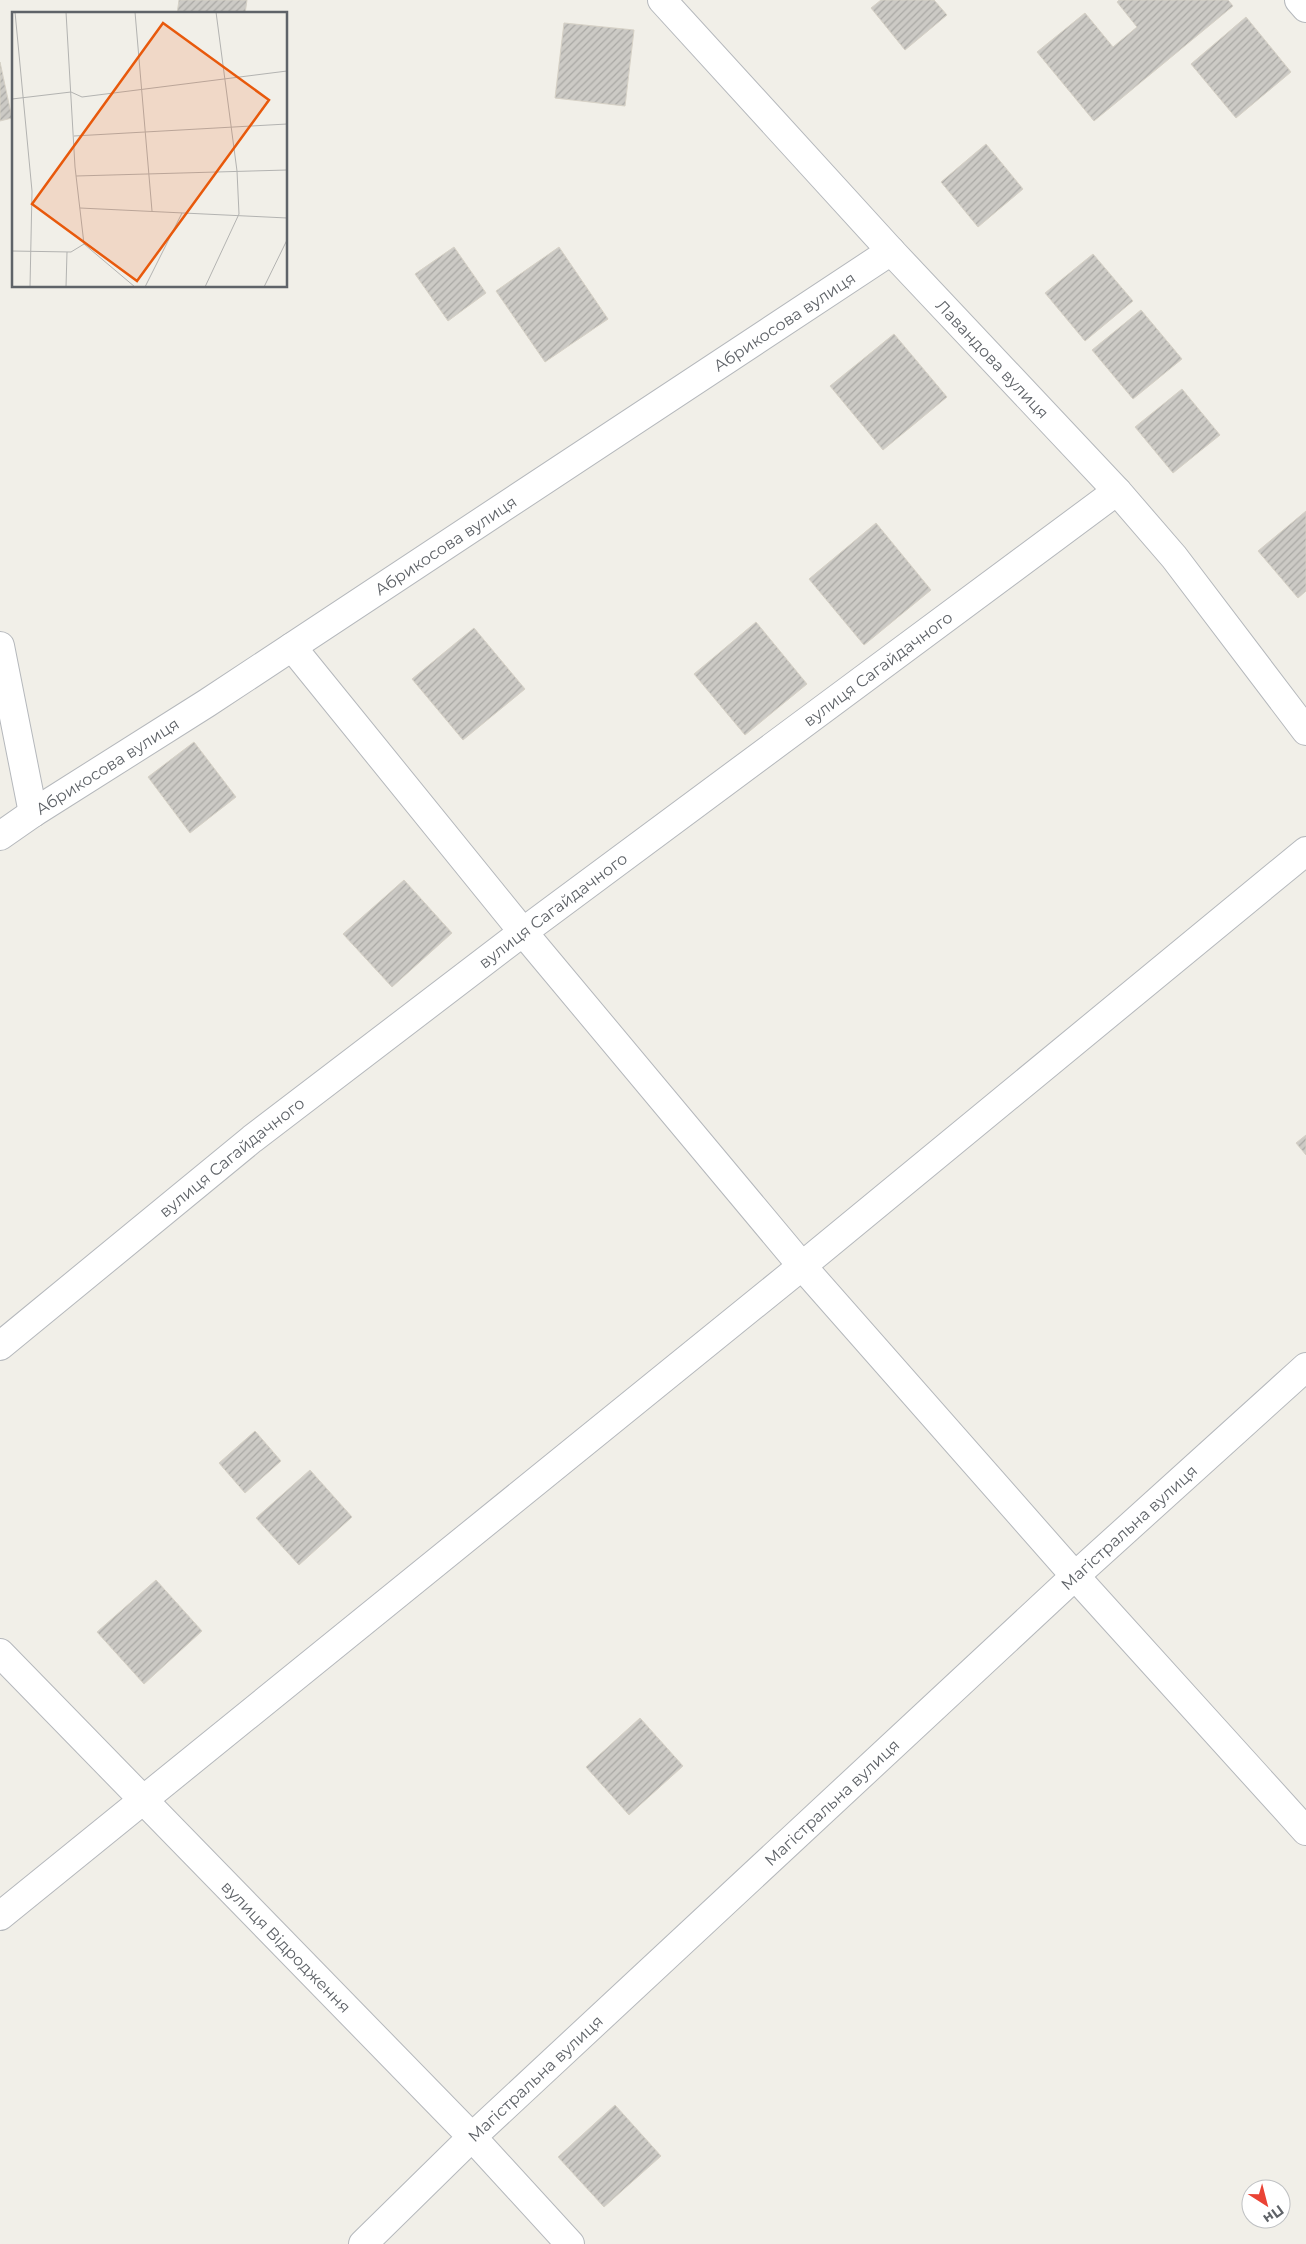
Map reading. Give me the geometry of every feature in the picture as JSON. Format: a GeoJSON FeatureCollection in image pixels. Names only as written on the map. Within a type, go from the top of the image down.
{"type":"FeatureCollection","features":[{"type":"Feature","properties":{"kind":"street","name":"Лавандова вулиця"},"geometry":{"type":"LineString","coordinates":[[662,0],[891,251],[1117,491],[1174,557],[1306,731]]}},
{"type":"Feature","properties":{"kind":"street"},"geometry":{"type":"LineString","coordinates":[[1300,0],[1306,8]]}},
{"type":"Feature","properties":{"kind":"street","name":"Абрикосова вулиця"},"geometry":{"type":"LineString","coordinates":[[0,836],[292,647],[891,251]]}},
{"type":"Feature","properties":{"kind":"street","name":"вулиця Сагайдачного"},"geometry":{"type":"LineString","coordinates":[[0,1346],[252,1139],[524,932],[1117,491]]}},
{"type":"Feature","properties":{"kind":"street"},"geometry":{"type":"LineString","coordinates":[[0,646],[33,813]]}},
{"type":"Feature","properties":{"kind":"street"},"geometry":{"type":"LineString","coordinates":[[292,647],[524,932],[802,1266],[1075,1576],[1306,1830]]}},
{"type":"Feature","properties":{"kind":"street"},"geometry":{"type":"LineString","coordinates":[[0,1916],[802,1266],[1306,851]]}},
{"type":"Feature","properties":{"kind":"street","name":"Магістральна вулиця"},"geometry":{"type":"LineString","coordinates":[[363,2244],[472,2137],[1075,1576],[1306,1367]]}},
{"type":"Feature","properties":{"kind":"street","name":"вулиця Відродження"},"geometry":{"type":"LineString","coordinates":[[0,1653],[472,2137],[570,2244]]}},
{"type":"Feature","properties":{"kind":"building"},"geometry":{"type":"Polygon","coordinates":[[[179,0],[247,0],[245,12],[177,12],[179,0]]]}},
{"type":"Feature","properties":{"kind":"building"},"geometry":{"type":"Polygon","coordinates":[[[881,0],[934,0],[947,15],[905,50],[871,8],[881,0]]]}},
{"type":"Feature","properties":{"kind":"building"},"geometry":{"type":"Polygon","coordinates":[[[1119,0],[1228,0],[1233,6],[1094,121],[1037,52],[1085,13],[1113,47],[1137,27],[1117,2],[1119,0]]]}},
{"type":"Feature","properties":{"kind":"building"},"geometry":{"type":"Polygon","coordinates":[[[1246,17],[1291,72],[1236,118],[1191,64],[1246,17]]]}},
{"type":"Feature","properties":{"kind":"building"},"geometry":{"type":"Polygon","coordinates":[[[564,23],[634,30],[625,106],[555,98],[564,23]]]}},
{"type":"Feature","properties":{"kind":"building"},"geometry":{"type":"Polygon","coordinates":[[[0,62],[12,118],[0,121],[0,62]]]}},
{"type":"Feature","properties":{"kind":"building"},"geometry":{"type":"Polygon","coordinates":[[[986,144],[1023,189],[978,227],[941,182],[986,144]]]}},
{"type":"Feature","properties":{"kind":"building"},"geometry":{"type":"Polygon","coordinates":[[[454,247],[486,293],[448,321],[415,274],[454,247]]]}},
{"type":"Feature","properties":{"kind":"building"},"geometry":{"type":"Polygon","coordinates":[[[559,247],[608,319],[545,362],[496,291],[559,247]]]}},
{"type":"Feature","properties":{"kind":"building"},"geometry":{"type":"Polygon","coordinates":[[[1093,254],[1133,301],[1085,341],[1045,293],[1093,254]]]}},
{"type":"Feature","properties":{"kind":"building"},"geometry":{"type":"Polygon","coordinates":[[[1141,310],[1182,359],[1133,399],[1092,350],[1141,310]]]}},
{"type":"Feature","properties":{"kind":"building"},"geometry":{"type":"Polygon","coordinates":[[[894,334],[947,397],[883,450],[830,386],[894,334]]]}},
{"type":"Feature","properties":{"kind":"building"},"geometry":{"type":"Polygon","coordinates":[[[1182,389],[1220,435],[1173,473],[1135,427],[1182,389]]]}},
{"type":"Feature","properties":{"kind":"building"},"geometry":{"type":"Polygon","coordinates":[[[1306,511],[1306,591],[1298,598],[1258,551],[1306,511]]]}},
{"type":"Feature","properties":{"kind":"building"},"geometry":{"type":"Polygon","coordinates":[[[876,523],[931,590],[864,645],[809,579],[876,523]]]}},
{"type":"Feature","properties":{"kind":"building"},"geometry":{"type":"Polygon","coordinates":[[[756,622],[807,684],[745,735],[694,674],[756,622]]]}},
{"type":"Feature","properties":{"kind":"building"},"geometry":{"type":"Polygon","coordinates":[[[474,628],[525,689],[463,740],[412,679],[474,628]]]}},
{"type":"Feature","properties":{"kind":"building"},"geometry":{"type":"Polygon","coordinates":[[[194,742],[236,797],[190,833],[148,777],[194,742]]]}},
{"type":"Feature","properties":{"kind":"building"},"geometry":{"type":"Polygon","coordinates":[[[404,880],[452,933],[392,987],[343,934],[404,880]]]}},
{"type":"Feature","properties":{"kind":"building"},"geometry":{"type":"Polygon","coordinates":[[[1306,1135],[1306,1155],[1296,1143],[1306,1135]]]}},
{"type":"Feature","properties":{"kind":"building"},"geometry":{"type":"Polygon","coordinates":[[[255,1431],[281,1461],[245,1493],[219,1463],[255,1431]]]}},
{"type":"Feature","properties":{"kind":"building"},"geometry":{"type":"Polygon","coordinates":[[[310,1470],[352,1517],[299,1565],[256,1518],[310,1470]]]}},
{"type":"Feature","properties":{"kind":"building"},"geometry":{"type":"Polygon","coordinates":[[[156,1580],[202,1631],[144,1684],[97,1632],[156,1580]]]}},
{"type":"Feature","properties":{"kind":"building"},"geometry":{"type":"Polygon","coordinates":[[[640,1718],[683,1766],[629,1815],[586,1767],[640,1718]]]}},
{"type":"Feature","properties":{"kind":"building"},"geometry":{"type":"Polygon","coordinates":[[[615,2105],[661,2156],[604,2207],[558,2157],[615,2105]]]}}]}
